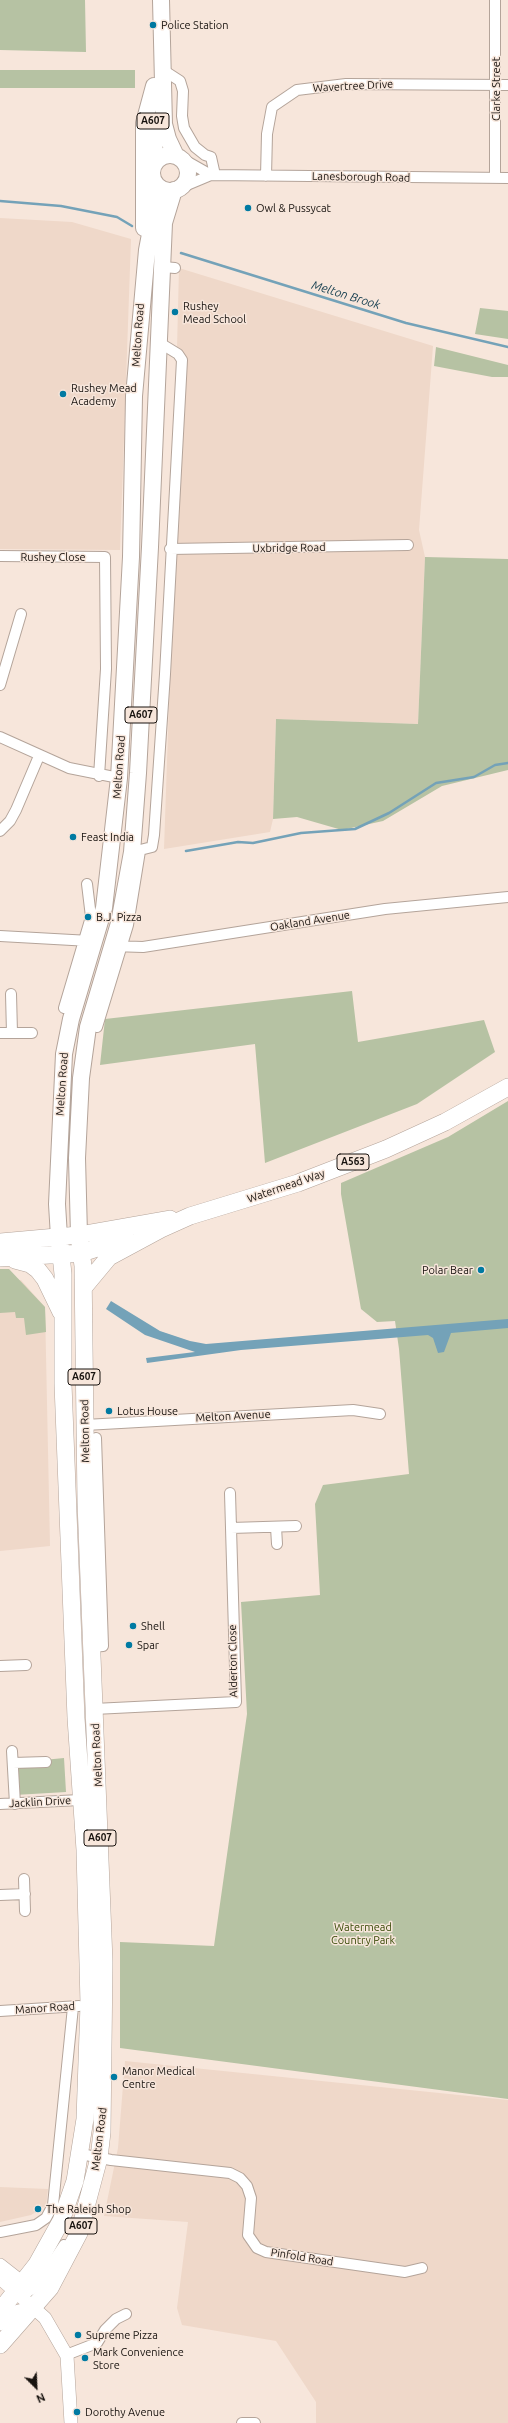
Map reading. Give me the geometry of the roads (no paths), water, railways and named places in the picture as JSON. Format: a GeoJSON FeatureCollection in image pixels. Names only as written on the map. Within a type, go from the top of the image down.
{"type":"FeatureCollection","features":[{"type":"Feature","properties":{"kind":"highway","name":"Watermead Way"},"geometry":{"type":"LineString","coordinates":[[84,1287],[109,1257],[161,1229],[190,1216],[298,1183],[386,1149],[445,1122],[508,1087]]}},
{"type":"Feature","properties":{"kind":"highway","name":"Watermead Way"},"geometry":{"type":"LineString","coordinates":[[0,1242],[79,1235],[190,1216]]}},
{"type":"Feature","properties":{"kind":"highway","name":"Watermead Way"},"geometry":{"type":"LineString","coordinates":[[5,1259],[82,1253],[161,1229]]}},
{"type":"Feature","properties":{"kind":"highway","name":"Melton Road"},"geometry":{"type":"LineString","coordinates":[[34,2307],[50,2288],[79,2234],[99,2158],[104,2103],[80,1800],[73,1631],[76,1514],[91,1467],[85,1425],[84,1287],[82,1253],[79,1235]]}},
{"type":"Feature","properties":{"kind":"highway","name":"Melton Road"},"geometry":{"type":"LineString","coordinates":[[22,2289],[50,2242],[69,2201],[81,2154],[97,2004],[99,1801],[92,1646],[96,1596],[90,1577],[76,1514],[63,1384],[62,1255],[59,1237]]}},
{"type":"Feature","properties":{"kind":"highway","name":"Melton Road"},"geometry":{"type":"LineString","coordinates":[[5,1259],[30,1264],[38,1270],[45,1279],[63,1318]]}},
{"type":"Feature","properties":{"kind":"highway"},"geometry":{"type":"LineString","coordinates":[[73,1631],[79,1622],[79,1583],[84,1577],[90,1577]]}},
{"type":"Feature","properties":{"kind":"highway","name":"Melton Road"},"geometry":{"type":"LineString","coordinates":[[85,1850],[91,1845],[92,1811],[99,1801]]}},
{"type":"Feature","properties":{"kind":"highway","name":"A607"},"geometry":{"type":"LineString","coordinates":[[0,2311],[22,2289]]}},
{"type":"Feature","properties":{"kind":"highway","name":"A607"},"geometry":{"type":"LineString","coordinates":[[0,2345],[34,2307]]}},
{"type":"Feature","properties":{"kind":"main road","name":"A607"},"geometry":{"type":"LineString","coordinates":[[160,36],[155,60],[153,146],[156,161],[153,166],[152,178],[171,188],[187,178],[188,172],[168,139],[164,124],[163,70],[160,36],[161,0]]}},
{"type":"Feature","properties":{"kind":"main road"},"geometry":{"type":"LineString","coordinates":[[147,250],[143,214],[144,123],[154,86]]}},
{"type":"Feature","properties":{"kind":"main road"},"geometry":{"type":"LineString","coordinates":[[156,161],[166,155],[179,157]]}},
{"type":"Feature","properties":{"kind":"main road","name":"Melton Road"},"geometry":{"type":"LineString","coordinates":[[59,1237],[57,1204],[60,1097],[64,1054],[89,941],[104,908],[119,778],[131,557],[134,396],[147,250],[171,188]]}},
{"type":"Feature","properties":{"kind":"main road","name":"Melton Road"},"geometry":{"type":"LineString","coordinates":[[79,1235],[77,1158],[80,1099],[92,1027],[116,946],[119,923],[136,852],[143,660],[156,399],[160,343],[169,267],[164,223],[171,188]]}},
{"type":"Feature","properties":{"kind":"main road"},"geometry":{"type":"LineString","coordinates":[[134,396],[156,399]]}},
{"type":"Feature","properties":{"kind":"main road"},"geometry":{"type":"LineString","coordinates":[[123,715],[129,711],[132,663],[134,660],[143,660]]}},
{"type":"Feature","properties":{"kind":"main road"},"geometry":{"type":"LineString","coordinates":[[70,1024],[92,1027]]}},
{"type":"Feature","properties":{"kind":"street","name":"Clarke Street"},"geometry":{"type":"LineString","coordinates":[[495,0],[495,177]]}},
{"type":"Feature","properties":{"kind":"street"},"geometry":{"type":"LineString","coordinates":[[163,70],[180,81],[184,91],[182,116],[184,128],[195,147],[205,155],[211,157],[213,175]]}},
{"type":"Feature","properties":{"kind":"street","name":"Wavertree Drive"},"geometry":{"type":"LineString","coordinates":[[266,176],[267,134],[272,107],[297,90],[346,84],[508,85]]}},
{"type":"Feature","properties":{"kind":"street","name":"Lanesborough Road"},"geometry":{"type":"LineString","coordinates":[[179,157],[213,175]]}},
{"type":"Feature","properties":{"kind":"street","name":"Lanesborough Road"},"geometry":{"type":"LineString","coordinates":[[171,188],[213,175],[508,178]]}},
{"type":"Feature","properties":{"kind":"street","name":"Melton Road"},"geometry":{"type":"LineString","coordinates":[[136,852],[152,847],[154,834],[182,360],[178,354],[160,343]]}},
{"type":"Feature","properties":{"kind":"street","name":"Uxbridge Road"},"geometry":{"type":"LineString","coordinates":[[170,549],[408,545]]}},
{"type":"Feature","properties":{"kind":"street","name":"Rushey Close"},"geometry":{"type":"LineString","coordinates":[[0,556],[105,557],[106,669],[99,776]]}},
{"type":"Feature","properties":{"kind":"street"},"geometry":{"type":"LineString","coordinates":[[0,685],[21,614]]}},
{"type":"Feature","properties":{"kind":"street"},"geometry":{"type":"LineString","coordinates":[[0,738],[74,770],[99,776],[119,778]]}},
{"type":"Feature","properties":{"kind":"street"},"geometry":{"type":"LineString","coordinates":[[0,831],[10,821],[16,810],[39,756]]}},
{"type":"Feature","properties":{"kind":"street"},"geometry":{"type":"LineString","coordinates":[[64,1008],[89,941],[91,917],[87,884]]}},
{"type":"Feature","properties":{"kind":"street","name":"Oakland Avenue"},"geometry":{"type":"LineString","coordinates":[[116,946],[143,947],[385,909],[508,897]]}},
{"type":"Feature","properties":{"kind":"street"},"geometry":{"type":"LineString","coordinates":[[0,936],[89,941]]}},
{"type":"Feature","properties":{"kind":"street"},"geometry":{"type":"LineString","coordinates":[[11,994],[12,1033]]}},
{"type":"Feature","properties":{"kind":"street"},"geometry":{"type":"LineString","coordinates":[[0,1033],[32,1033]]}},
{"type":"Feature","properties":{"kind":"street","name":"Melton Avenue"},"geometry":{"type":"LineString","coordinates":[[85,1425],[353,1410],[380,1414]]}},
{"type":"Feature","properties":{"kind":"street"},"geometry":{"type":"LineString","coordinates":[[96,1438],[91,1467],[96,1596]]}},
{"type":"Feature","properties":{"kind":"street","name":"Alderton Close"},"geometry":{"type":"LineString","coordinates":[[94,1709],[236,1702],[232,1599],[234,1562],[230,1493]]}},
{"type":"Feature","properties":{"kind":"street"},"geometry":{"type":"LineString","coordinates":[[232,1528],[296,1526]]}},
{"type":"Feature","properties":{"kind":"street"},"geometry":{"type":"LineString","coordinates":[[276,1527],[277,1544]]}},
{"type":"Feature","properties":{"kind":"street"},"geometry":{"type":"LineString","coordinates":[[0,1666],[16,1670],[26,1665]]}},
{"type":"Feature","properties":{"kind":"street"},"geometry":{"type":"LineString","coordinates":[[12,1751],[15,1804]]}},
{"type":"Feature","properties":{"kind":"street"},"geometry":{"type":"LineString","coordinates":[[13,1763],[46,1762]]}},
{"type":"Feature","properties":{"kind":"street","name":"Jacklin Drive"},"geometry":{"type":"LineString","coordinates":[[0,1804],[80,1800]]}},
{"type":"Feature","properties":{"kind":"street"},"geometry":{"type":"LineString","coordinates":[[24,1879],[25,1911]]}},
{"type":"Feature","properties":{"kind":"street"},"geometry":{"type":"LineString","coordinates":[[0,1895],[24,1894]]}},
{"type":"Feature","properties":{"kind":"street","name":"Manor Road"},"geometry":{"type":"LineString","coordinates":[[0,2011],[73,2007],[97,2004]]}},
{"type":"Feature","properties":{"kind":"street"},"geometry":{"type":"LineString","coordinates":[[0,2232],[36,2225],[46,2218],[53,2205],[73,2007]]}},
{"type":"Feature","properties":{"kind":"street","name":"Pinfold Road"},"geometry":{"type":"LineString","coordinates":[[81,2154],[99,2158],[230,2173],[240,2178],[247,2186],[251,2198],[248,2235],[257,2248],[266,2252],[405,2272],[422,2268]]}},
{"type":"Feature","properties":{"kind":"street"},"geometry":{"type":"LineString","coordinates":[[0,2278],[22,2289],[35,2286],[52,2264],[86,2210]]}},
{"type":"Feature","properties":{"kind":"street"},"geometry":{"type":"LineString","coordinates":[[0,2266],[22,2289],[34,2307],[53,2330],[66,2355],[71,2423]]}},
{"type":"Feature","properties":{"kind":"street"},"geometry":{"type":"LineString","coordinates":[[0,2324],[15,2312],[34,2307]]}},
{"type":"Feature","properties":{"kind":"street"},"geometry":{"type":"LineString","coordinates":[[66,2355],[97,2343],[105,2330],[116,2319],[126,2314]]}},
{"type":"Feature","properties":{"kind":"street"},"geometry":{"type":"LineString","coordinates":[[242,2423],[255,2423]]}},
{"type":"Feature","properties":{"kind":"water"},"geometry":{"type":"Polygon","coordinates":[[[111,1301],[160,1331],[190,1341],[206,1344],[508,1319],[508,1328],[451,1333],[444,1352],[438,1353],[433,1338],[428,1335],[241,1350],[147,1363],[146,1358],[195,1352],[145,1335],[106,1309],[111,1301]]]}},
{"type":"Feature","properties":{"kind":"waterway","name":"Melton Brook"},"geometry":{"type":"LineString","coordinates":[[0,201],[61,206],[117,217],[132,226]]}},
{"type":"Feature","properties":{"kind":"waterway","name":"Melton Brook"},"geometry":{"type":"LineString","coordinates":[[181,253],[406,323],[508,347]]}},
{"type":"Feature","properties":{"kind":"waterway"},"geometry":{"type":"LineString","coordinates":[[186,851],[238,842],[253,843],[301,833],[355,829],[389,813],[436,783],[474,777],[495,765],[508,763]]}},
{"type":"Feature","properties":{"kind":"place","name":"Police Station"},"geometry":{"type":"Point","coordinates":[153,25]}},
{"type":"Feature","properties":{"kind":"place","name":"Owl & Pussycat"},"geometry":{"type":"Point","coordinates":[248,208]}},
{"type":"Feature","properties":{"kind":"place","name":"Rushey Mead School"},"geometry":{"type":"Point","coordinates":[175,312]}},
{"type":"Feature","properties":{"kind":"place","name":"Rushey Mead Academy"},"geometry":{"type":"Point","coordinates":[63,394]}},
{"type":"Feature","properties":{"kind":"place","name":"Feast India"},"geometry":{"type":"Point","coordinates":[73,837]}},
{"type":"Feature","properties":{"kind":"place","name":"B.J. Pizza"},"geometry":{"type":"Point","coordinates":[88,917]}},
{"type":"Feature","properties":{"kind":"place","name":"Polar Bear"},"geometry":{"type":"Point","coordinates":[481,1270]}},
{"type":"Feature","properties":{"kind":"place","name":"Lotus House"},"geometry":{"type":"Point","coordinates":[109,1411]}},
{"type":"Feature","properties":{"kind":"place","name":"Shell"},"geometry":{"type":"Point","coordinates":[133,1626]}},
{"type":"Feature","properties":{"kind":"place","name":"Spar"},"geometry":{"type":"Point","coordinates":[129,1645]}},
{"type":"Feature","properties":{"kind":"place","name":"Manor Medical Centre"},"geometry":{"type":"Point","coordinates":[114,2077]}},
{"type":"Feature","properties":{"kind":"place","name":"The Raleigh Shop"},"geometry":{"type":"Point","coordinates":[38,2209]}},
{"type":"Feature","properties":{"kind":"place","name":"Supreme Pizza"},"geometry":{"type":"Point","coordinates":[78,2335]}},
{"type":"Feature","properties":{"kind":"place","name":"Mark Convenience Store"},"geometry":{"type":"Point","coordinates":[85,2358]}},
{"type":"Feature","properties":{"kind":"place","name":"Dorothy Avenue"},"geometry":{"type":"Point","coordinates":[77,2412]}},
{"type":"Feature","properties":{"kind":"park label","name":"Watermead Country Park"},"geometry":{"type":"Point","coordinates":[363,1933]}}]}
